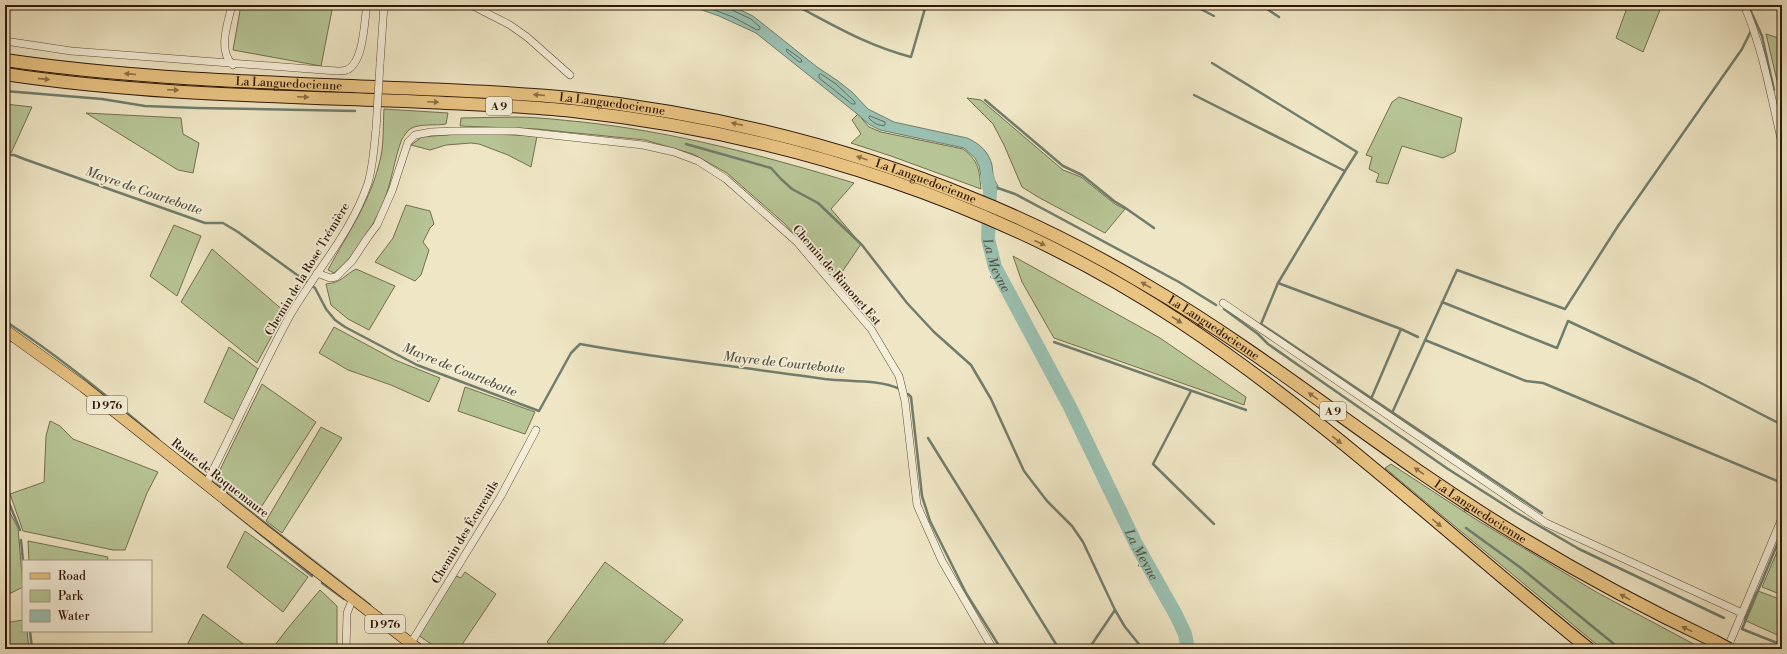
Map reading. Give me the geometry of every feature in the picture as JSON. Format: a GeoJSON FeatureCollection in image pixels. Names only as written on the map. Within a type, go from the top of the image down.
{"type":"FeatureCollection","features":[{"type":"Feature","properties":{"kind":"highway","name":"La Languedocienne"},"geometry":{"type":"LineString","coordinates":[[5,60],[147,75],[518,94],[638,106],[731,122],[791,137],[893,169],[978,200],[1003,211],[1049,233],[1151,287],[1250,352],[1420,472],[1470,505],[1590,578],[1660,616],[1728,649]]}},
{"type":"Feature","properties":{"kind":"highway","name":"La Languedocienne"},"geometry":{"type":"LineString","coordinates":[[5,74],[146,89],[570,110],[673,124],[788,150],[890,180],[1004,226],[1099,273],[1144,299],[1226,354],[1369,464],[1589,649]]}},
{"type":"Feature","properties":{"kind":"main road","name":"Route de Roquemaure"},"geometry":{"type":"LineString","coordinates":[[5,330],[80,383],[206,484],[414,646]]}},
{"type":"Feature","properties":{"kind":"street"},"geometry":{"type":"LineString","coordinates":[[232,5],[225,54],[233,65]]}},
{"type":"Feature","properties":{"kind":"street"},"geometry":{"type":"LineString","coordinates":[[5,41],[71,51],[233,65],[337,71],[347,70],[355,63],[360,53],[367,5]]}},
{"type":"Feature","properties":{"kind":"street","name":"Chemin de la Rose Trémière"},"geometry":{"type":"LineString","coordinates":[[206,484],[262,368],[307,288],[341,238],[362,198],[372,166],[376,129],[384,5]]}},
{"type":"Feature","properties":{"kind":"street"},"geometry":{"type":"LineString","coordinates":[[471,5],[510,25],[536,43],[570,75]]}},
{"type":"Feature","properties":{"kind":"street"},"geometry":{"type":"LineString","coordinates":[[1744,5],[1756,34],[1782,143]]}},
{"type":"Feature","properties":{"kind":"street","name":"Chemin de Rimonet Est"},"geometry":{"type":"LineString","coordinates":[[315,276],[330,278],[336,277],[352,261],[377,225],[392,191],[408,142],[415,135],[446,131],[515,131],[643,145],[674,152],[698,161],[726,179],[797,242],[871,330],[899,376],[906,401],[917,505],[942,561],[993,649]]}},
{"type":"Feature","properties":{"kind":"street"},"geometry":{"type":"LineString","coordinates":[[1223,303],[1546,523],[1742,613]]}},
{"type":"Feature","properties":{"kind":"street","name":"Chemin des Écureuils"},"geometry":{"type":"LineString","coordinates":[[414,646],[502,496],[536,430]]}},
{"type":"Feature","properties":{"kind":"street"},"geometry":{"type":"LineString","coordinates":[[1728,649],[1782,518]]}},
{"type":"Feature","properties":{"kind":"street"},"geometry":{"type":"LineString","coordinates":[[346,649],[347,613],[353,598]]}},
{"type":"Feature","properties":{"kind":"green space"},"geometry":{"type":"Polygon","coordinates":[[[241,5],[333,5],[321,66],[233,50],[241,5]]]}},
{"type":"Feature","properties":{"kind":"green space"},"geometry":{"type":"Polygon","coordinates":[[[1628,5],[1662,5],[1643,52],[1616,38],[1628,5]]]}},
{"type":"Feature","properties":{"kind":"green space"},"geometry":{"type":"Polygon","coordinates":[[[1766,34],[1782,39],[1782,102],[1766,34]]]}},
{"type":"Feature","properties":{"kind":"green space"},"geometry":{"type":"Polygon","coordinates":[[[1399,97],[1462,118],[1455,152],[1443,158],[1402,146],[1388,184],[1376,182],[1379,174],[1369,169],[1372,157],[1366,155],[1392,102],[1399,97]]]}},
{"type":"Feature","properties":{"kind":"green space"},"geometry":{"type":"Polygon","coordinates":[[[967,98],[981,100],[1063,170],[1081,177],[1115,204],[1125,209],[1105,233],[1022,187],[1004,145],[993,124],[967,98]]]}},
{"type":"Feature","properties":{"kind":"green space"},"geometry":{"type":"Polygon","coordinates":[[[5,104],[32,107],[11,153],[5,152],[5,104]]]}},
{"type":"Feature","properties":{"kind":"green space"},"geometry":{"type":"Polygon","coordinates":[[[384,109],[448,113],[446,124],[414,127],[410,129],[402,139],[389,187],[374,223],[349,259],[334,273],[328,270],[359,215],[377,172],[382,150],[384,109]]]}},
{"type":"Feature","properties":{"kind":"green space"},"geometry":{"type":"Polygon","coordinates":[[[86,113],[181,118],[183,134],[199,143],[193,173],[178,170],[86,113]]]}},
{"type":"Feature","properties":{"kind":"green space"},"geometry":{"type":"Polygon","coordinates":[[[858,114],[869,127],[881,132],[963,149],[968,153],[977,166],[980,176],[981,189],[851,143],[861,134],[852,120],[858,114]]]}},
{"type":"Feature","properties":{"kind":"green space"},"geometry":{"type":"Polygon","coordinates":[[[516,117],[582,122],[651,132],[753,154],[854,183],[831,209],[861,244],[836,281],[785,224],[727,173],[693,154],[645,140],[537,129],[460,126],[461,118],[516,117]]]}},
{"type":"Feature","properties":{"kind":"green space"},"geometry":{"type":"Polygon","coordinates":[[[469,133],[537,136],[531,167],[508,155],[479,144],[471,143],[446,145],[430,150],[411,145],[422,137],[469,133]]]}},
{"type":"Feature","properties":{"kind":"green space"},"geometry":{"type":"Polygon","coordinates":[[[406,205],[430,211],[434,224],[430,228],[423,242],[429,250],[421,275],[415,281],[375,262],[393,238],[406,205]]]}},
{"type":"Feature","properties":{"kind":"green space"},"geometry":{"type":"Polygon","coordinates":[[[174,225],[201,236],[177,296],[150,276],[174,225]]]}},
{"type":"Feature","properties":{"kind":"green space"},"geometry":{"type":"Polygon","coordinates":[[[212,249],[285,312],[257,363],[181,302],[212,249]]]}},
{"type":"Feature","properties":{"kind":"green space"},"geometry":{"type":"Polygon","coordinates":[[[1013,256],[1160,338],[1246,397],[1244,405],[1054,338],[1022,282],[1013,256]]]}},
{"type":"Feature","properties":{"kind":"green space"},"geometry":{"type":"Polygon","coordinates":[[[356,269],[395,286],[369,330],[348,319],[331,305],[326,284],[340,280],[356,269]]]}},
{"type":"Feature","properties":{"kind":"green space"},"geometry":{"type":"Polygon","coordinates":[[[334,327],[395,360],[440,378],[429,402],[391,385],[348,370],[319,353],[334,327]]]}},
{"type":"Feature","properties":{"kind":"green space"},"geometry":{"type":"Polygon","coordinates":[[[229,347],[258,369],[234,420],[204,402],[229,347]]]}},
{"type":"Feature","properties":{"kind":"green space"},"geometry":{"type":"Polygon","coordinates":[[[262,384],[316,422],[258,512],[217,484],[216,478],[262,384]]]}},
{"type":"Feature","properties":{"kind":"green space"},"geometry":{"type":"Polygon","coordinates":[[[465,387],[535,412],[525,434],[458,411],[465,387]]]}},
{"type":"Feature","properties":{"kind":"green space"},"geometry":{"type":"Polygon","coordinates":[[[50,421],[60,426],[73,439],[158,472],[147,493],[125,550],[113,550],[23,531],[10,494],[44,482],[46,436],[50,421]]]}},
{"type":"Feature","properties":{"kind":"green space"},"geometry":{"type":"Polygon","coordinates":[[[321,427],[342,438],[282,533],[266,521],[321,427]]]}},
{"type":"Feature","properties":{"kind":"green space"},"geometry":{"type":"Polygon","coordinates":[[[1391,464],[1477,520],[1598,593],[1703,649],[1602,649],[1385,468],[1391,464]]]}},
{"type":"Feature","properties":{"kind":"green space"},"geometry":{"type":"Polygon","coordinates":[[[5,503],[18,528],[22,588],[5,596],[5,503]]]}},
{"type":"Feature","properties":{"kind":"green space"},"geometry":{"type":"Polygon","coordinates":[[[245,531],[308,577],[283,612],[227,567],[245,531]]]}},
{"type":"Feature","properties":{"kind":"green space"},"geometry":{"type":"Polygon","coordinates":[[[1782,540],[1782,595],[1762,587],[1782,540]]]}},
{"type":"Feature","properties":{"kind":"green space"},"geometry":{"type":"Polygon","coordinates":[[[28,541],[108,557],[107,560],[29,560],[28,541]]]}},
{"type":"Feature","properties":{"kind":"green space"},"geometry":{"type":"Polygon","coordinates":[[[605,562],[683,620],[659,649],[556,649],[547,642],[605,562]]]}},
{"type":"Feature","properties":{"kind":"green space"},"geometry":{"type":"Polygon","coordinates":[[[465,572],[496,594],[459,649],[438,649],[418,635],[446,588],[456,576],[461,578],[465,572]]]}},
{"type":"Feature","properties":{"kind":"green space"},"geometry":{"type":"Polygon","coordinates":[[[320,590],[337,606],[337,649],[272,649],[288,628],[320,590]]]}},
{"type":"Feature","properties":{"kind":"green space"},"geometry":{"type":"Polygon","coordinates":[[[1758,591],[1782,600],[1782,637],[1744,620],[1756,592],[1758,591]]]}},
{"type":"Feature","properties":{"kind":"green space"},"geometry":{"type":"Polygon","coordinates":[[[203,614],[250,649],[185,649],[203,614]]]}},
{"type":"Feature","properties":{"kind":"green space"},"geometry":{"type":"Polygon","coordinates":[[[22,620],[22,632],[27,632],[29,649],[5,649],[5,623],[22,620]]]}},
{"type":"Feature","properties":{"kind":"water"},"geometry":{"type":"Polygon","coordinates":[[[688,5],[730,5],[753,16],[817,67],[852,92],[868,109],[894,122],[967,138],[976,142],[983,148],[991,160],[994,178],[998,186],[995,197],[984,192],[979,166],[975,158],[964,148],[880,130],[870,125],[756,33],[719,16],[688,5]]]}},
{"type":"Feature","properties":{"kind":"waterway"},"geometry":{"type":"LineString","coordinates":[[795,5],[837,28],[865,41],[911,57],[926,5]]}},
{"type":"Feature","properties":{"kind":"waterway"},"geometry":{"type":"LineString","coordinates":[[1193,5],[1214,16]]}},
{"type":"Feature","properties":{"kind":"waterway"},"geometry":{"type":"LineString","coordinates":[[1261,5],[1279,17]]}},
{"type":"Feature","properties":{"kind":"waterway"},"geometry":{"type":"LineString","coordinates":[[1748,5],[1762,36],[1774,90]]}},
{"type":"Feature","properties":{"kind":"waterway"},"geometry":{"type":"LineString","coordinates":[[1392,413],[1457,270],[1565,309],[1618,226],[1742,49],[1751,31]]}},
{"type":"Feature","properties":{"kind":"waterway"},"geometry":{"type":"LineString","coordinates":[[1194,95],[1345,171],[1357,152],[1212,63]]}},
{"type":"Feature","properties":{"kind":"waterway"},"geometry":{"type":"LineString","coordinates":[[5,91],[102,99],[145,106],[355,111]]}},
{"type":"Feature","properties":{"kind":"waterway"},"geometry":{"type":"LineString","coordinates":[[985,100],[1063,166],[1082,175],[1114,201],[1154,228]]}},
{"type":"Feature","properties":{"kind":"waterway"},"geometry":{"type":"LineString","coordinates":[[1779,115],[1782,125]]}},
{"type":"Feature","properties":{"kind":"waterway"},"geometry":{"type":"LineString","coordinates":[[686,144],[771,168],[792,189],[818,203],[862,245],[907,303],[934,332],[971,365],[991,399],[1024,471],[1047,501],[1072,526],[1083,542],[1115,610],[1125,627],[1143,649]]}},
{"type":"Feature","properties":{"kind":"waterway","name":"Mayre de Courtebotte"},"geometry":{"type":"LineString","coordinates":[[5,155],[14,155],[205,223],[223,223],[238,232],[315,288],[326,309],[335,320],[345,327],[417,365],[539,411],[571,353],[580,344],[671,359],[825,379],[873,382],[900,389]]}},
{"type":"Feature","properties":{"kind":"waterway"},"geometry":{"type":"LineString","coordinates":[[1345,171],[1278,283],[1261,324],[1542,513]]}},
{"type":"Feature","properties":{"kind":"waterway","name":"La Meyne"},"geometry":{"type":"LineString","coordinates":[[987,177],[990,190],[988,239],[995,267],[1069,405],[1136,544],[1176,615],[1185,634],[1188,649]]}},
{"type":"Feature","properties":{"kind":"waterway"},"geometry":{"type":"LineString","coordinates":[[995,187],[1015,194],[1047,211],[1179,282],[1216,305]]}},
{"type":"Feature","properties":{"kind":"waterway"},"geometry":{"type":"LineString","coordinates":[[1278,283],[1401,329]]}},
{"type":"Feature","properties":{"kind":"waterway"},"geometry":{"type":"LineString","coordinates":[[1442,302],[1557,348],[1568,321],[1697,381],[1782,425]]}},
{"type":"Feature","properties":{"kind":"waterway"},"geometry":{"type":"LineString","coordinates":[[1224,309],[1258,334],[1268,344],[1321,381],[1448,469],[1517,513],[1579,549],[1724,618]]}},
{"type":"Feature","properties":{"kind":"waterway","name":"Mayre de Courtebotte"},"geometry":{"type":"LineString","coordinates":[[5,321],[45,348],[83,377],[158,439]]}},
{"type":"Feature","properties":{"kind":"waterway"},"geometry":{"type":"LineString","coordinates":[[1371,399],[1401,329],[1418,337]]}},
{"type":"Feature","properties":{"kind":"waterway"},"geometry":{"type":"LineString","coordinates":[[5,337],[11,341]]}},
{"type":"Feature","properties":{"kind":"waterway"},"geometry":{"type":"LineString","coordinates":[[1425,340],[1526,381],[1543,383],[1782,483]]}},
{"type":"Feature","properties":{"kind":"waterway"},"geometry":{"type":"LineString","coordinates":[[1054,342],[1246,410]]}},
{"type":"Feature","properties":{"kind":"waterway"},"geometry":{"type":"LineString","coordinates":[[1191,391],[1153,464],[1214,524]]}},
{"type":"Feature","properties":{"kind":"waterway","name":"Mayre de Courtebotte"},"geometry":{"type":"LineString","coordinates":[[908,394],[911,397],[922,496],[930,521],[966,593],[1001,649]]}},
{"type":"Feature","properties":{"kind":"waterway"},"geometry":{"type":"LineString","coordinates":[[928,438],[1059,649]]}},
{"type":"Feature","properties":{"kind":"waterway"},"geometry":{"type":"LineString","coordinates":[[182,458],[370,605]]}},
{"type":"Feature","properties":{"kind":"waterway"},"geometry":{"type":"LineString","coordinates":[[5,493],[20,530]]}},
{"type":"Feature","properties":{"kind":"waterway"},"geometry":{"type":"LineString","coordinates":[[223,504],[312,576]]}},
{"type":"Feature","properties":{"kind":"waterway"},"geometry":{"type":"LineString","coordinates":[[1466,528],[1521,568],[1620,649]]}},
{"type":"Feature","properties":{"kind":"waterway"},"geometry":{"type":"LineString","coordinates":[[1782,533],[1742,629],[1782,645]]}},
{"type":"Feature","properties":{"kind":"waterway"},"geometry":{"type":"LineString","coordinates":[[21,540],[23,560]]}},
{"type":"Feature","properties":{"kind":"waterway"},"geometry":{"type":"LineString","coordinates":[[322,583],[344,599]]}},
{"type":"Feature","properties":{"kind":"waterway"},"geometry":{"type":"LineString","coordinates":[[1087,649],[1090,647],[1115,610]]}},
{"type":"Feature","properties":{"kind":"waterway"},"geometry":{"type":"LineString","coordinates":[[30,632],[32,649]]}}]}
